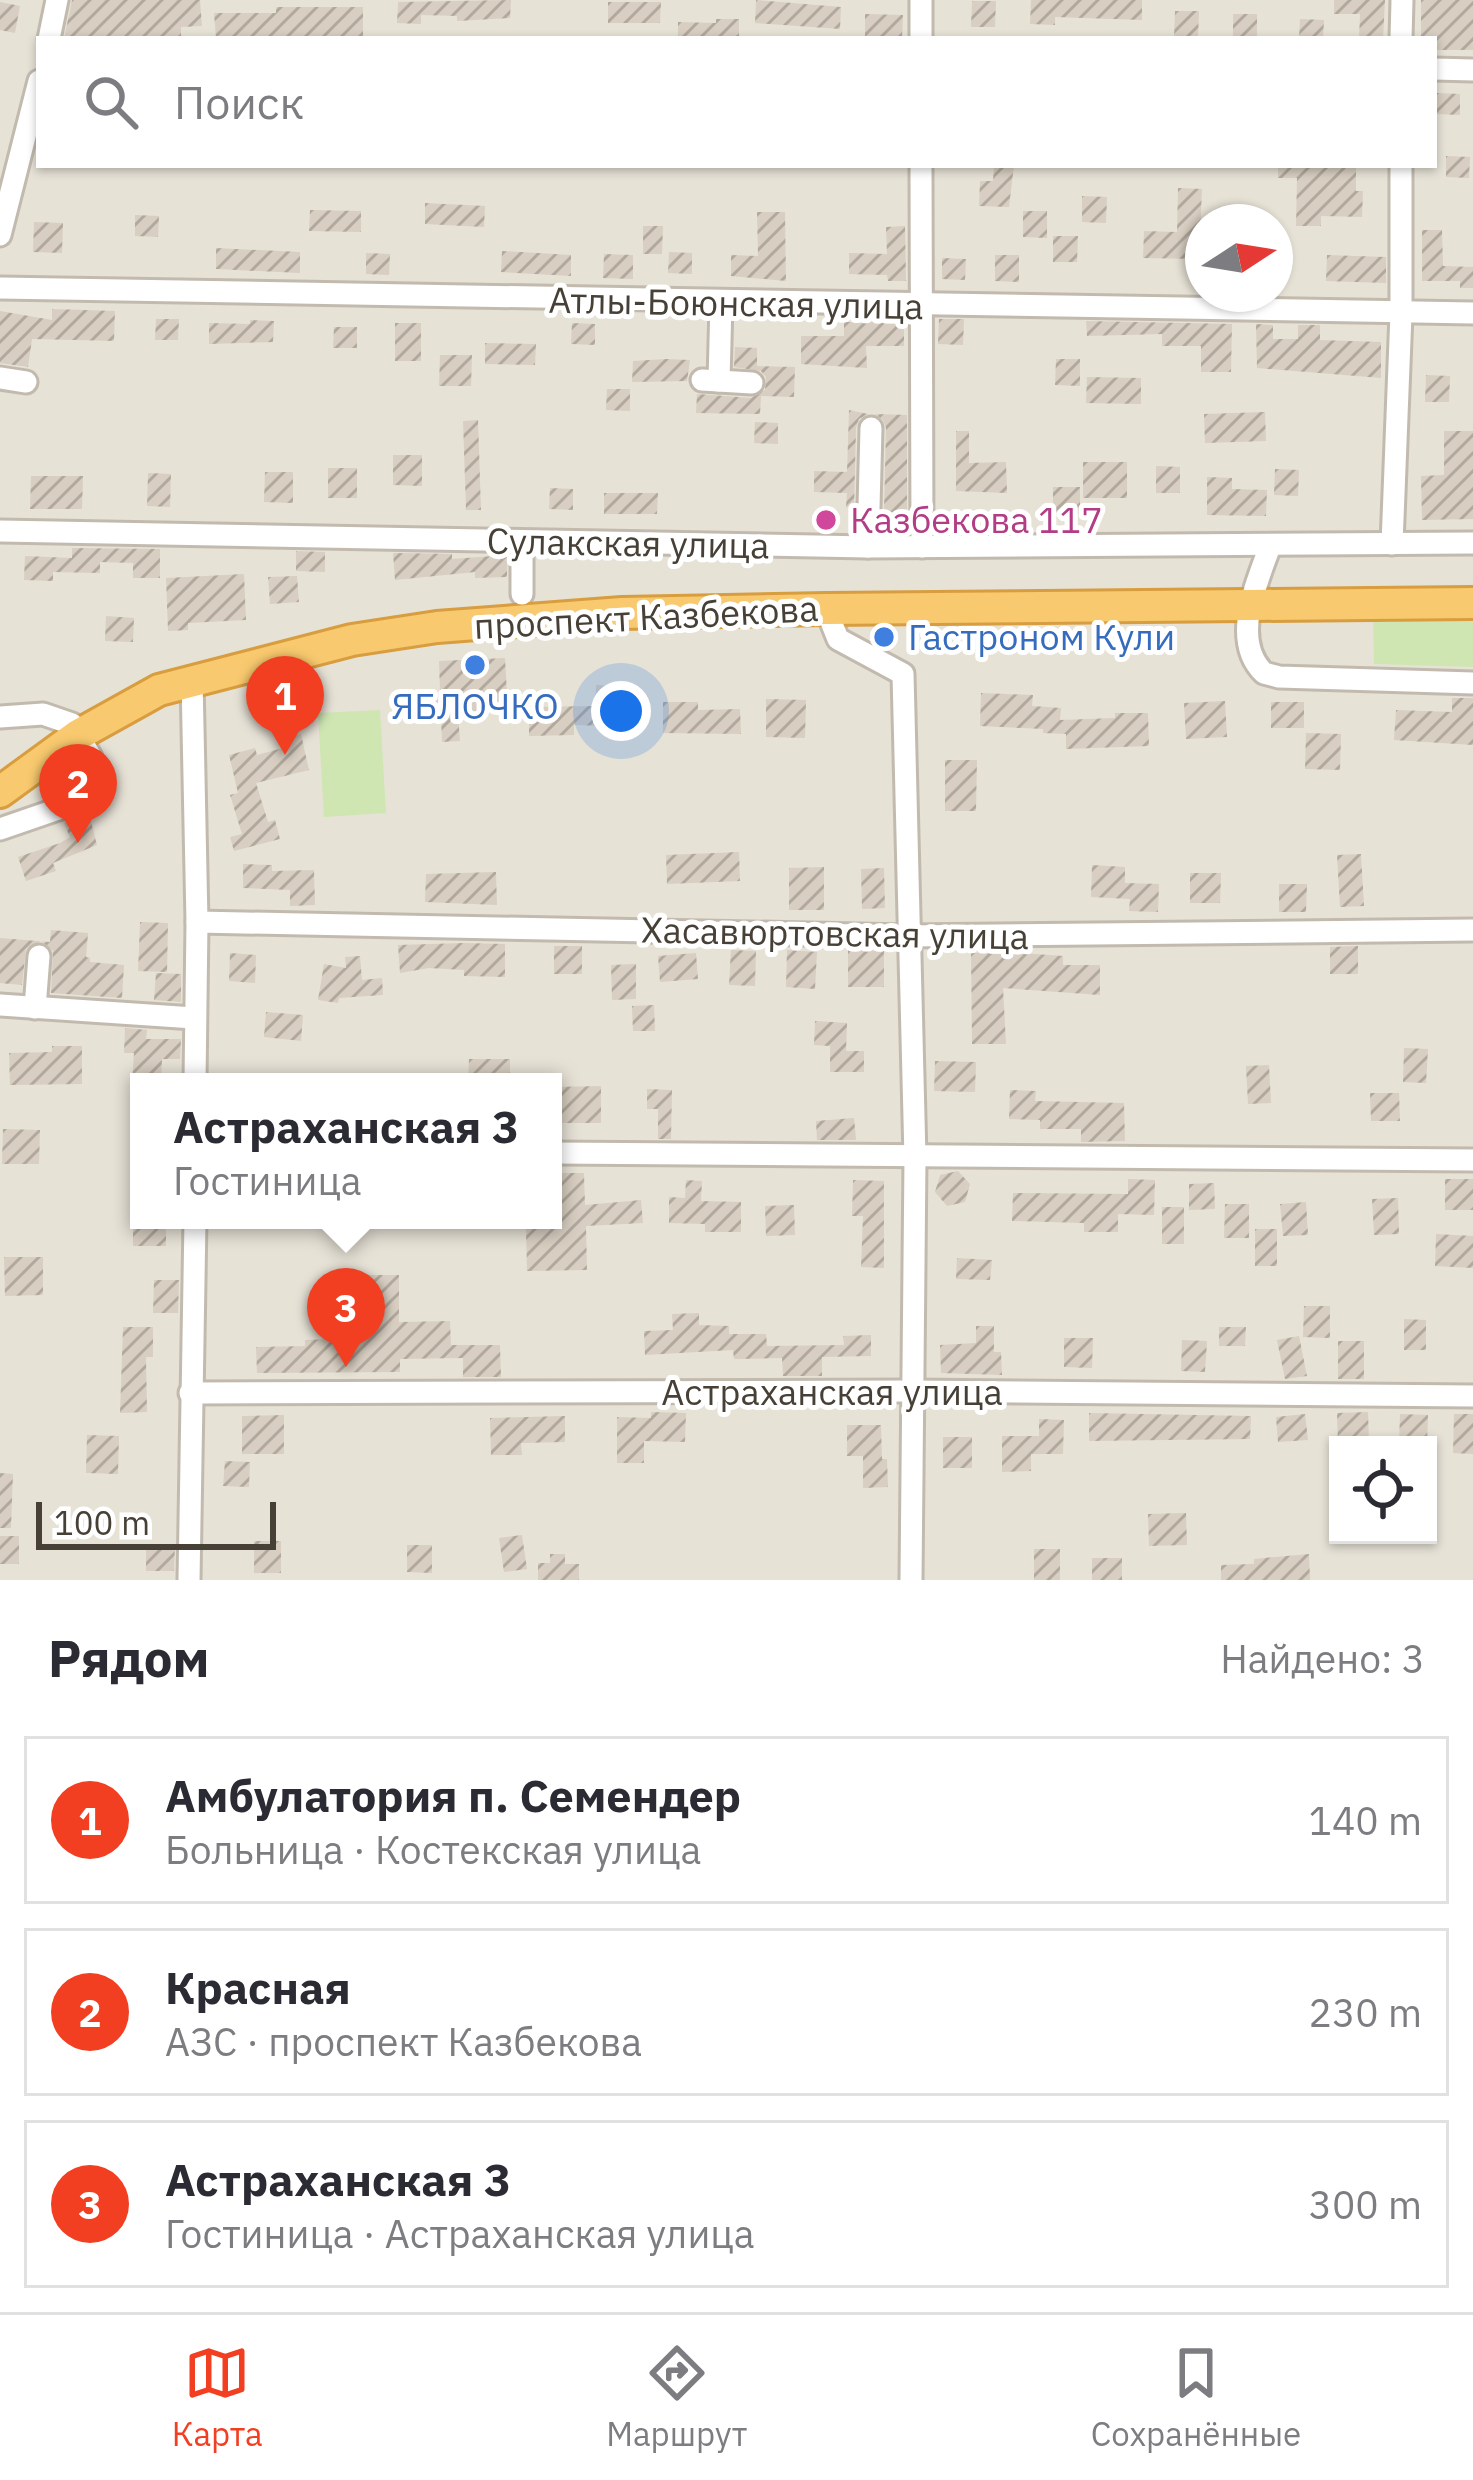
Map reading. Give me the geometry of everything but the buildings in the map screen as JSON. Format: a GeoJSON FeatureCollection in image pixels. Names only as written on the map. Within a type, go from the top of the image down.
{"type":"FeatureCollection","features":[{"type":"Feature","properties":{"kind":"highway","name":"проспект Казбекова"},"geometry":{"type":"LineString","coordinates":[[0,770],[159,690],[192,679],[352,640],[437,628],[622,613],[1038,609],[1473,591]]}},
{"type":"Feature","properties":{"kind":"highway","name":"проспект Казбекова"},"geometry":{"type":"LineString","coordinates":[[0,792],[75,730],[154,677],[269,644],[434,613],[620,597],[734,594],[1473,603]]}},
{"type":"Feature","properties":{"kind":"street"},"geometry":{"type":"LineString","coordinates":[[50,36],[57,0]]}},
{"type":"Feature","properties":{"kind":"street"},"geometry":{"type":"LineString","coordinates":[[921,0],[921,36]]}},
{"type":"Feature","properties":{"kind":"street"},"geometry":{"type":"LineString","coordinates":[[1402,0],[1402,36]]}},
{"type":"Feature","properties":{"kind":"street"},"geometry":{"type":"LineString","coordinates":[[1437,69],[1473,70]]}},
{"type":"Feature","properties":{"kind":"street"},"geometry":{"type":"LineString","coordinates":[[0,235],[36,93]]}},
{"type":"Feature","properties":{"kind":"street"},"geometry":{"type":"LineString","coordinates":[[921,168],[922,547]]}},
{"type":"Feature","properties":{"kind":"street"},"geometry":{"type":"LineString","coordinates":[[1392,544],[1401,168]]}},
{"type":"Feature","properties":{"kind":"street","name":"Атлы-Боюнская улица"},"geometry":{"type":"LineString","coordinates":[[0,288],[1473,314]]}},
{"type":"Feature","properties":{"kind":"street"},"geometry":{"type":"LineString","coordinates":[[721,303],[711,381],[752,382]]}},
{"type":"Feature","properties":{"kind":"street"},"geometry":{"type":"LineString","coordinates":[[0,378],[26,382]]}},
{"type":"Feature","properties":{"kind":"street"},"geometry":{"type":"LineString","coordinates":[[868,547],[871,428]]}},
{"type":"Feature","properties":{"kind":"street","name":"Сулакская улица"},"geometry":{"type":"LineString","coordinates":[[0,530],[868,547],[1473,543]]}},
{"type":"Feature","properties":{"kind":"street"},"geometry":{"type":"LineString","coordinates":[[522,541],[522,594]]}},
{"type":"Feature","properties":{"kind":"street"},"geometry":{"type":"LineString","coordinates":[[1270,546],[1251,598],[1252,661],[1271,676],[1473,683]]}},
{"type":"Feature","properties":{"kind":"street"},"geometry":{"type":"LineString","coordinates":[[826,608],[838,639],[903,674],[914,1158],[911,1580]]}},
{"type":"Feature","properties":{"kind":"street"},"geometry":{"type":"LineString","coordinates":[[192,679],[195,1073]]}},
{"type":"Feature","properties":{"kind":"street"},"geometry":{"type":"LineString","coordinates":[[0,717],[44,714],[75,730],[92,758],[93,797],[0,829]]}},
{"type":"Feature","properties":{"kind":"street","name":"Хасавюртовская улица"},"geometry":{"type":"LineString","coordinates":[[197,922],[908,936],[1473,930]]}},
{"type":"Feature","properties":{"kind":"street"},"geometry":{"type":"LineString","coordinates":[[35,1008],[39,956]]}},
{"type":"Feature","properties":{"kind":"street"},"geometry":{"type":"LineString","coordinates":[[0,1005],[194,1018]]}},
{"type":"Feature","properties":{"kind":"street"},"geometry":{"type":"LineString","coordinates":[[562,1153],[1473,1160]]}},
{"type":"Feature","properties":{"kind":"street"},"geometry":{"type":"LineString","coordinates":[[189,1580],[195,1229]]}},
{"type":"Feature","properties":{"kind":"street","name":"Астраханская улица"},"geometry":{"type":"LineString","coordinates":[[190,1393],[910,1391],[1473,1396]]}},
{"type":"Feature","properties":{"kind":"shaded area"},"geometry":{"type":"Polygon","coordinates":[[[0,0],[1473,0],[1473,1580],[0,1580],[0,0]]]}},
{"type":"Feature","properties":{"kind":"green space"},"geometry":{"type":"Polygon","coordinates":[[[1373,617],[1473,617],[1473,667],[1374,664],[1373,617]]]}},
{"type":"Feature","properties":{"kind":"green space"},"geometry":{"type":"Polygon","coordinates":[[[380,710],[386,813],[324,817],[318,713],[380,710]]]}},
{"type":"Feature","properties":{"kind":"place","name":"Казбекова 117"},"geometry":{"type":"Point","coordinates":[826,520]}},
{"type":"Feature","properties":{"kind":"place","name":"Гастроном Кули"},"geometry":{"type":"Point","coordinates":[884,637]}},
{"type":"Feature","properties":{"kind":"place","name":"ЯБЛОЧКО"},"geometry":{"type":"Point","coordinates":[475,665]}},
{"type":"Feature","properties":{"kind":"place","name":"Амбулатория п. Семендер"},"geometry":{"type":"Point","coordinates":[285,755]}},
{"type":"Feature","properties":{"kind":"place","name":"Красная"},"geometry":{"type":"Point","coordinates":[78,843]}},
{"type":"Feature","properties":{"kind":"place","name":"Астраханская 3"},"geometry":{"type":"Point","coordinates":[346,1367]}}]}
